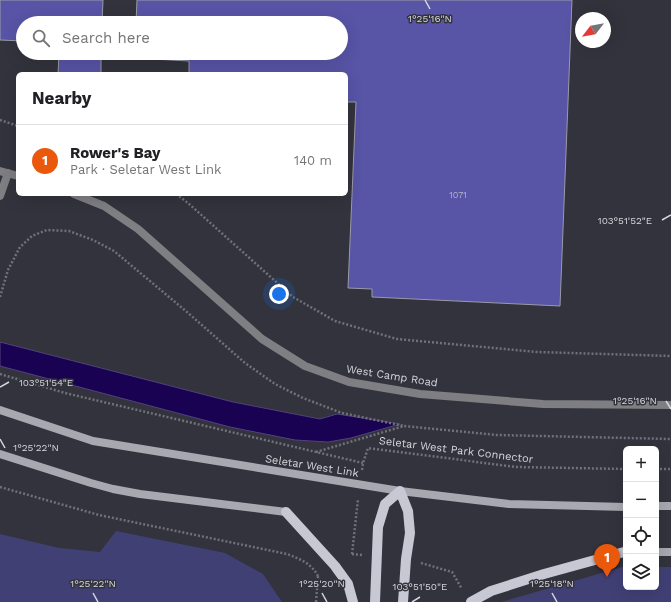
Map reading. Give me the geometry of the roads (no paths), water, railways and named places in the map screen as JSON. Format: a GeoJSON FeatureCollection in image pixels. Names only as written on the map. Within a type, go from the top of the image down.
{"type":"FeatureCollection","features":[{"type":"Feature","properties":{"kind":"main road","name":"Seletar West Link"},"geometry":{"type":"LineString","coordinates":[[0,410],[93,441],[400,491],[509,504],[623,507]]}},
{"type":"Feature","properties":{"kind":"main road"},"geometry":{"type":"LineString","coordinates":[[0,454],[113,489],[140,494],[286,512],[331,561],[348,584],[353,602]]}},
{"type":"Feature","properties":{"kind":"main road"},"geometry":{"type":"LineString","coordinates":[[375,602],[378,527],[385,504],[400,491],[408,510],[410,533],[406,559],[403,602]]}},
{"type":"Feature","properties":{"kind":"main road"},"geometry":{"type":"LineString","coordinates":[[659,506],[671,506]]}},
{"type":"Feature","properties":{"kind":"main road"},"geometry":{"type":"LineString","coordinates":[[659,552],[671,552]]}},
{"type":"Feature","properties":{"kind":"main road"},"geometry":{"type":"LineString","coordinates":[[471,602],[491,591],[544,574],[623,553]]}},
{"type":"Feature","properties":{"kind":"street"},"geometry":{"type":"LineString","coordinates":[[0,196],[4,172],[16,175]]}},
{"type":"Feature","properties":{"kind":"street","name":"West Camp Road"},"geometry":{"type":"LineString","coordinates":[[79,196],[104,206],[138,229],[262,339],[305,366],[349,382],[420,394],[543,404],[671,405]]}},
{"type":"Feature","properties":{"kind":"place","name":"Rower's Bay"},"geometry":{"type":"Point","coordinates":[607,577]}}]}
